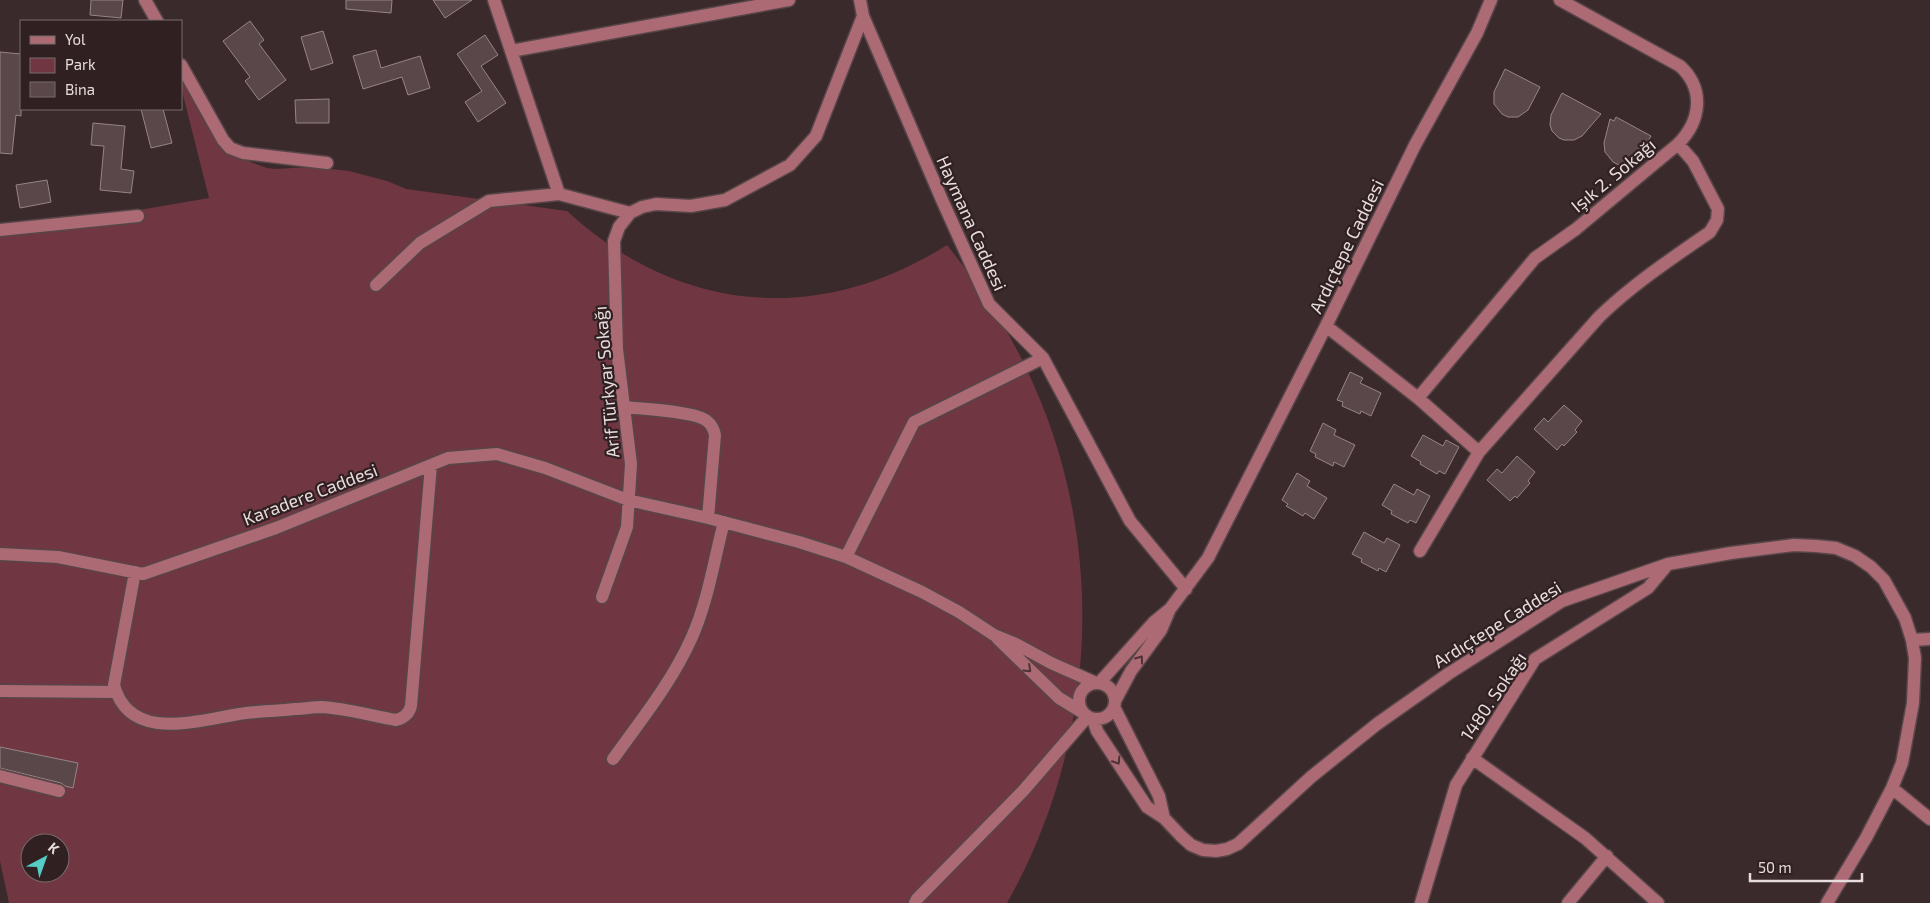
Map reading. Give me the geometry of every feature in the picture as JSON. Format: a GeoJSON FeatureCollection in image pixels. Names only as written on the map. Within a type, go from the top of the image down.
{"type":"FeatureCollection","features":[{"type":"Feature","properties":{"kind":"street"},"geometry":{"type":"LineString","coordinates":[[145,0],[156,20]]}},
{"type":"Feature","properties":{"kind":"street"},"geometry":{"type":"LineString","coordinates":[[494,0],[559,194]]}},
{"type":"Feature","properties":{"kind":"street"},"geometry":{"type":"LineString","coordinates":[[511,51],[789,0]]}},
{"type":"Feature","properties":{"kind":"street","name":"Haymana Caddesi"},"geometry":{"type":"LineString","coordinates":[[860,0],[863,16],[989,304],[1043,358],[1130,521],[1186,588]]}},
{"type":"Feature","properties":{"kind":"street","name":"Ardıçtepe Caddesi"},"geometry":{"type":"LineString","coordinates":[[1097,682],[1154,622],[1170,609],[1208,558],[1326,326],[1415,145],[1477,33],[1491,0]]}},
{"type":"Feature","properties":{"kind":"street","name":"Işık 2. Sokağı"},"geometry":{"type":"LineString","coordinates":[[1418,398],[1535,258],[1576,228],[1678,144],[1688,134],[1695,121],[1698,107],[1693,82],[1680,66],[1560,0]]}},
{"type":"Feature","properties":{"kind":"street"},"geometry":{"type":"LineString","coordinates":[[376,285],[420,243],[489,201],[559,194],[630,213],[642,207],[656,204],[691,206],[725,200],[790,165],[816,136],[863,16]]}},
{"type":"Feature","properties":{"kind":"street"},"geometry":{"type":"LineString","coordinates":[[182,67],[222,140],[230,148],[243,153],[327,163]]}},
{"type":"Feature","properties":{"kind":"street"},"geometry":{"type":"LineString","coordinates":[[1420,551],[1479,452],[1612,304],[1653,271],[1710,232],[1714,226],[1718,209],[1693,161],[1678,144]]}},
{"type":"Feature","properties":{"kind":"street","name":"Arif Türkyar Sokağı"},"geometry":{"type":"LineString","coordinates":[[602,597],[627,527],[630,487],[631,464],[617,349],[614,241],[619,227],[630,213]]}},
{"type":"Feature","properties":{"kind":"street"},"geometry":{"type":"LineString","coordinates":[[0,230],[138,216]]}},
{"type":"Feature","properties":{"kind":"street"},"geometry":{"type":"LineString","coordinates":[[1326,326],[1418,398],[1479,452]]}},
{"type":"Feature","properties":{"kind":"street"},"geometry":{"type":"LineString","coordinates":[[846,557],[914,422],[1043,358]]}},
{"type":"Feature","properties":{"kind":"street"},"geometry":{"type":"LineString","coordinates":[[624,407],[685,414],[702,418],[712,426],[715,435],[708,518]]}},
{"type":"Feature","properties":{"kind":"street","name":"Karadere Caddesi"},"geometry":{"type":"LineString","coordinates":[[0,554],[58,557],[143,574],[276,528],[448,458],[497,454],[544,468],[628,500],[724,522],[846,557],[922,592],[959,612],[994,635]]}},
{"type":"Feature","properties":{"kind":"street"},"geometry":{"type":"LineString","coordinates":[[134,572],[114,685],[122,705],[140,719],[180,725],[246,713],[321,707],[396,720],[404,717],[410,706],[431,465]]}},
{"type":"Feature","properties":{"kind":"street"},"geometry":{"type":"LineString","coordinates":[[613,759],[672,676],[692,636],[700,614],[724,522]]}},
{"type":"Feature","properties":{"kind":"street","name":"Ardıçtepe Caddesi"},"geometry":{"type":"LineString","coordinates":[[1088,716],[1147,807],[1164,818],[1191,844],[1203,850],[1221,850],[1238,844],[1311,777],[1383,719],[1448,674],[1562,601],[1668,564],[1731,552],[1794,545],[1836,548],[1863,561],[1884,580],[1905,618],[1915,658],[1913,703],[1902,763],[1892,788],[1866,838],[1827,903]]}},
{"type":"Feature","properties":{"kind":"street","name":"1480. Sokağı"},"geometry":{"type":"LineString","coordinates":[[1421,903],[1456,785],[1535,659],[1648,588],[1668,564]]}},
{"type":"Feature","properties":{"kind":"street","name":"Ardıçtepe Caddesi"},"geometry":{"type":"LineString","coordinates":[[1164,818],[1159,796],[1115,704],[1131,671],[1161,630],[1170,609]]}},
{"type":"Feature","properties":{"kind":"street"},"geometry":{"type":"LineString","coordinates":[[994,635],[1016,644],[1058,667],[1111,689],[1115,704],[1106,717],[1088,716],[1059,698],[994,635]]}},
{"type":"Feature","properties":{"kind":"street"},"geometry":{"type":"LineString","coordinates":[[1912,640],[1930,639]]}},
{"type":"Feature","properties":{"kind":"street"},"geometry":{"type":"LineString","coordinates":[[1088,716],[1079,707],[1079,694],[1087,684],[1097,682]]}},
{"type":"Feature","properties":{"kind":"street"},"geometry":{"type":"LineString","coordinates":[[0,691],[116,692]]}},
{"type":"Feature","properties":{"kind":"street"},"geometry":{"type":"LineString","coordinates":[[915,903],[1023,791],[1088,716]]}},
{"type":"Feature","properties":{"kind":"street"},"geometry":{"type":"LineString","coordinates":[[1472,758],[1563,822],[1607,856],[1658,903]]}},
{"type":"Feature","properties":{"kind":"street"},"geometry":{"type":"LineString","coordinates":[[0,776],[59,791]]}},
{"type":"Feature","properties":{"kind":"street"},"geometry":{"type":"LineString","coordinates":[[1892,788],[1930,819]]}},
{"type":"Feature","properties":{"kind":"street"},"geometry":{"type":"LineString","coordinates":[[1568,903],[1607,856]]}},
{"type":"Feature","properties":{"kind":"green space"},"geometry":{"type":"Polygon","coordinates":[[[182,74],[243,156],[250,162],[275,169],[311,167],[349,171],[387,181],[406,189],[567,211],[610,245],[656,271],[703,288],[751,297],[800,297],[849,288],[899,271],[947,245],[989,303],[1008,334],[1025,366],[1052,431],[1070,498],[1080,567],[1082,636],[1075,705],[1061,773],[1038,840],[1007,903],[9,903],[0,861],[0,234],[209,198],[182,91],[182,74]]]}},
{"type":"Feature","properties":{"kind":"building"},"geometry":{"type":"Polygon","coordinates":[[[91,0],[123,0],[121,18],[90,15],[91,0]]]}},
{"type":"Feature","properties":{"kind":"building"},"geometry":{"type":"Polygon","coordinates":[[[346,0],[392,0],[391,13],[346,9],[346,0]]]}},
{"type":"Feature","properties":{"kind":"building"},"geometry":{"type":"Polygon","coordinates":[[[433,0],[472,0],[445,18],[433,0]]]}},
{"type":"Feature","properties":{"kind":"building"},"geometry":{"type":"Polygon","coordinates":[[[250,21],[264,40],[259,44],[286,80],[259,100],[245,81],[250,77],[223,41],[250,21]]]}},
{"type":"Feature","properties":{"kind":"building"},"geometry":{"type":"Polygon","coordinates":[[[323,31],[333,63],[311,70],[301,37],[323,31]]]}},
{"type":"Feature","properties":{"kind":"building"},"geometry":{"type":"Polygon","coordinates":[[[485,35],[498,55],[481,66],[506,103],[478,122],[465,102],[482,91],[457,54],[485,35]]]}},
{"type":"Feature","properties":{"kind":"building"},"geometry":{"type":"Polygon","coordinates":[[[376,50],[381,68],[420,56],[430,88],[408,95],[402,77],[363,89],[353,56],[376,50]]]}},
{"type":"Feature","properties":{"kind":"building"},"geometry":{"type":"Polygon","coordinates":[[[0,52],[20,54],[21,116],[16,115],[12,154],[0,153],[0,52]]]}},
{"type":"Feature","properties":{"kind":"building"},"geometry":{"type":"Polygon","coordinates":[[[1505,69],[1540,87],[1528,110],[1518,117],[1508,117],[1502,114],[1494,104],[1494,92],[1505,69]]]}},
{"type":"Feature","properties":{"kind":"building"},"geometry":{"type":"Polygon","coordinates":[[[1562,93],[1601,114],[1582,136],[1574,140],[1559,138],[1552,131],[1550,125],[1551,115],[1562,93]]]}},
{"type":"Feature","properties":{"kind":"building"},"geometry":{"type":"Polygon","coordinates":[[[329,99],[329,123],[296,123],[295,100],[329,99]]]}},
{"type":"Feature","properties":{"kind":"building"},"geometry":{"type":"Polygon","coordinates":[[[141,110],[163,110],[172,143],[151,148],[141,110]]]}},
{"type":"Feature","properties":{"kind":"building"},"geometry":{"type":"Polygon","coordinates":[[[1616,117],[1651,136],[1639,158],[1628,165],[1619,165],[1613,162],[1605,152],[1604,143],[1610,119],[1614,121],[1616,117]]]}},
{"type":"Feature","properties":{"kind":"building"},"geometry":{"type":"Polygon","coordinates":[[[93,123],[125,126],[121,169],[134,171],[131,193],[100,190],[104,146],[91,145],[93,123]]]}},
{"type":"Feature","properties":{"kind":"building"},"geometry":{"type":"Polygon","coordinates":[[[47,180],[51,202],[20,208],[16,185],[47,180]]]}},
{"type":"Feature","properties":{"kind":"building"},"geometry":{"type":"Polygon","coordinates":[[[1350,372],[1363,378],[1360,383],[1381,393],[1371,416],[1361,411],[1360,414],[1342,406],[1343,402],[1337,400],[1350,372]]]}},
{"type":"Feature","properties":{"kind":"building"},"geometry":{"type":"Polygon","coordinates":[[[1564,405],[1582,421],[1575,430],[1577,432],[1564,446],[1562,444],[1557,450],[1534,429],[1544,418],[1548,422],[1564,405]]]}},
{"type":"Feature","properties":{"kind":"building"},"geometry":{"type":"Polygon","coordinates":[[[1323,423],[1336,430],[1334,435],[1355,445],[1344,467],[1334,462],[1333,466],[1315,457],[1316,454],[1310,451],[1323,423]]]}},
{"type":"Feature","properties":{"kind":"building"},"geometry":{"type":"Polygon","coordinates":[[[1423,435],[1443,446],[1446,440],[1459,447],[1445,474],[1439,471],[1437,474],[1411,456],[1423,435]]]}},
{"type":"Feature","properties":{"kind":"building"},"geometry":{"type":"Polygon","coordinates":[[[1517,456],[1535,472],[1528,481],[1530,483],[1517,498],[1515,496],[1510,501],[1487,480],[1497,469],[1502,473],[1517,456]]]}},
{"type":"Feature","properties":{"kind":"building"},"geometry":{"type":"Polygon","coordinates":[[[1297,473],[1310,481],[1307,486],[1327,498],[1314,519],[1305,513],[1303,516],[1286,506],[1288,504],[1282,500],[1297,473]]]}},
{"type":"Feature","properties":{"kind":"building"},"geometry":{"type":"Polygon","coordinates":[[[1394,484],[1414,495],[1417,489],[1430,496],[1416,523],[1410,520],[1408,523],[1391,514],[1392,511],[1382,505],[1394,484]]]}},
{"type":"Feature","properties":{"kind":"building"},"geometry":{"type":"Polygon","coordinates":[[[1364,532],[1384,543],[1387,538],[1400,545],[1386,572],[1379,568],[1378,571],[1361,562],[1362,559],[1352,554],[1364,532]]]}},
{"type":"Feature","properties":{"kind":"building"},"geometry":{"type":"Polygon","coordinates":[[[0,747],[78,763],[73,788],[61,783],[0,768],[0,747]]]}}]}
